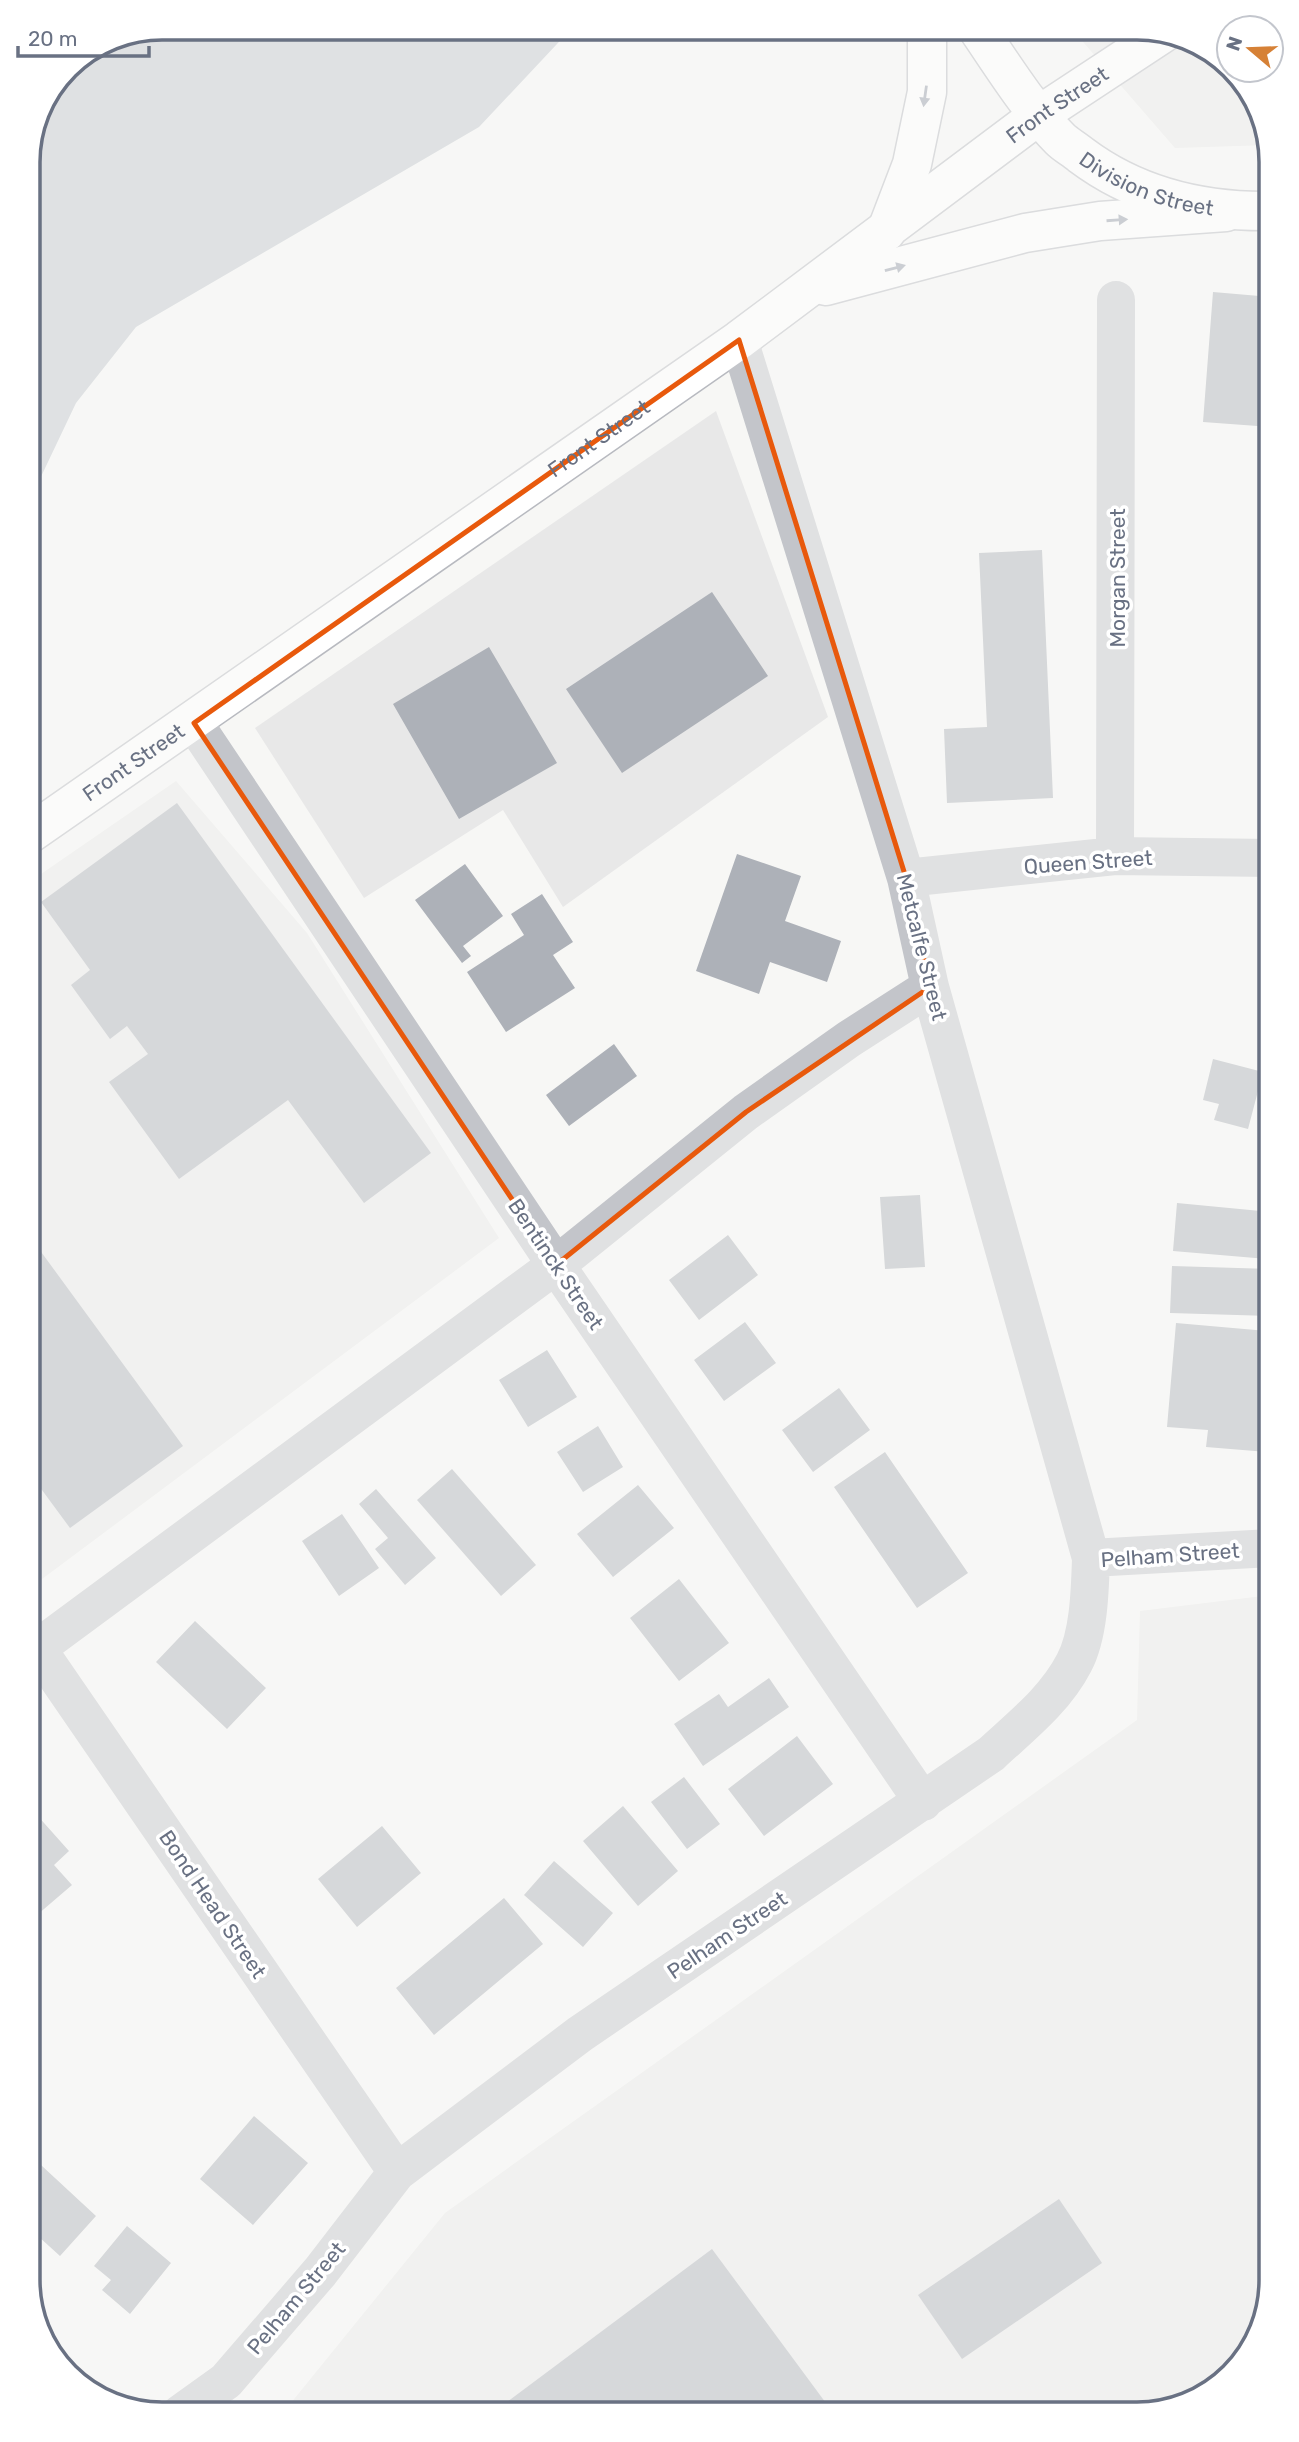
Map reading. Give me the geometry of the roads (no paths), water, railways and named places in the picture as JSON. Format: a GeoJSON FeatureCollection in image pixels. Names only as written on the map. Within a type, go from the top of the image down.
{"type":"FeatureCollection","features":[{"type":"Feature","properties":{"kind":"main road"},"geometry":{"type":"LineString","coordinates":[[886,232],[912,164],[927,92],[927,41]]}},
{"type":"Feature","properties":{"kind":"main road","name":"Division Street"},"geometry":{"type":"LineString","coordinates":[[986,41],[1039,115],[1062,141],[1103,171],[1156,196],[1226,212],[1259,211]]}},
{"type":"Feature","properties":{"kind":"main road","name":"Front Street"},"geometry":{"type":"LineString","coordinates":[[41,826],[194,723],[739,340],[1039,115],[1150,42]]}},
{"type":"Feature","properties":{"kind":"main road"},"geometry":{"type":"LineString","coordinates":[[805,292],[1025,233],[1100,221],[1226,212]]}},
{"type":"Feature","properties":{"kind":"street","name":"Morgan Street"},"geometry":{"type":"LineString","coordinates":[[1115,300],[1115,856]]}},
{"type":"Feature","properties":{"kind":"street","name":"Metcalfe Street"},"geometry":{"type":"LineString","coordinates":[[739,340],[906,878],[930,987],[1091,1558]]}},
{"type":"Feature","properties":{"kind":"street","name":"Bentinck Street"},"geometry":{"type":"LineString","coordinates":[[194,723],[556,1265],[923,1802]]}},
{"type":"Feature","properties":{"kind":"street","name":"Queen Street"},"geometry":{"type":"LineString","coordinates":[[906,878],[1115,856],[1259,858]]}},
{"type":"Feature","properties":{"kind":"street"},"geometry":{"type":"LineString","coordinates":[[40,1639],[556,1265],[747,1112],[849,1039],[930,987]]}},
{"type":"Feature","properties":{"kind":"street","name":"Pelham Street"},"geometry":{"type":"LineString","coordinates":[[198,2401],[226,2381],[320,2272],[397,2172],[580,2034],[990,1755],[1044,1705],[1075,1662],[1089,1604],[1091,1558],[1259,1549]]}},
{"type":"Feature","properties":{"kind":"street","name":"Bond Head Street"},"geometry":{"type":"LineString","coordinates":[[40,1659],[397,2172]]}}]}
